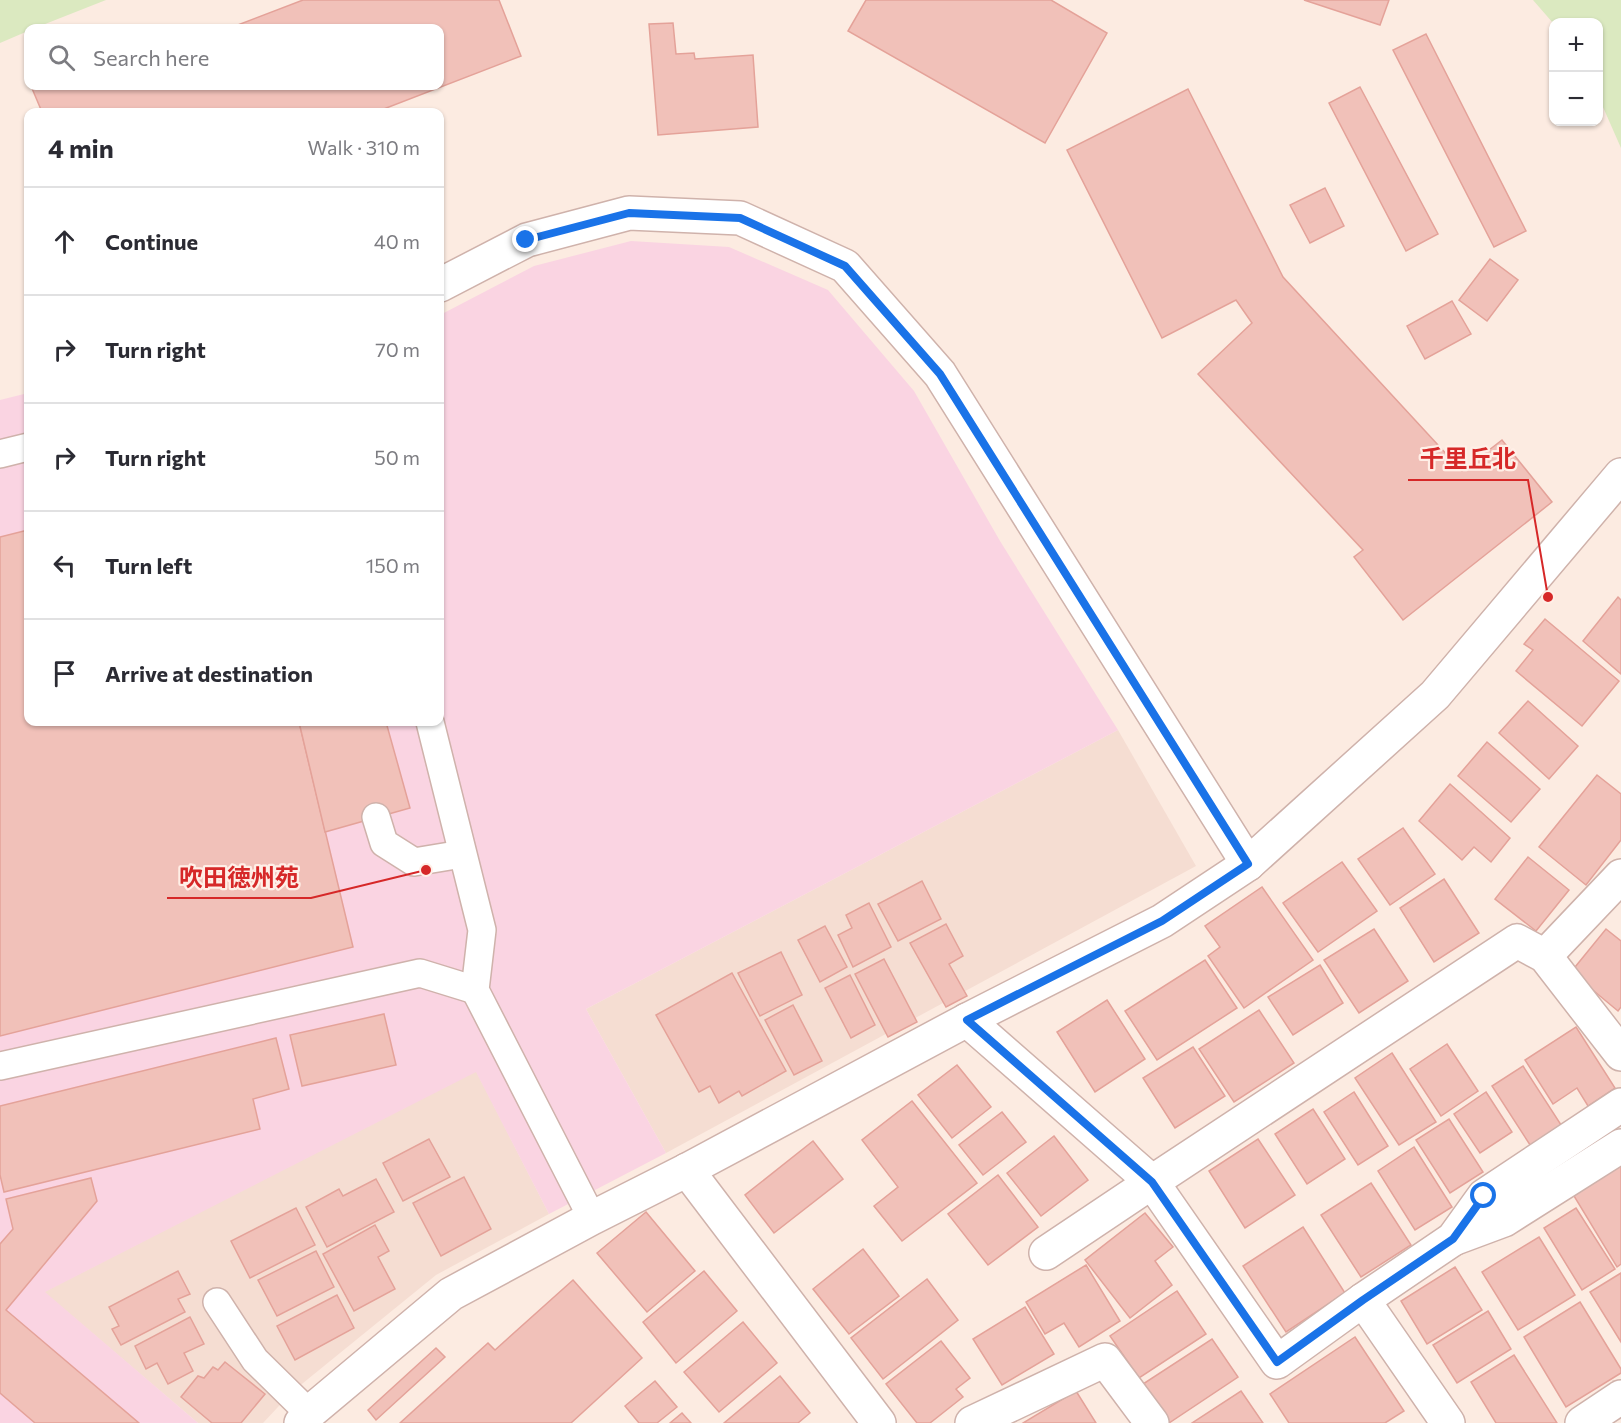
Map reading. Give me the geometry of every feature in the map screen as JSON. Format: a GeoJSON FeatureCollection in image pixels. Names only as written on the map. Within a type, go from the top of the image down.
{"type":"FeatureCollection","features":[{"type":"Feature","properties":{"kind":"street"},"geometry":{"type":"LineString","coordinates":[[444,283],[526,240],[629,213],[740,218],[845,266],[940,374],[1248,864]]}},
{"type":"Feature","properties":{"kind":"street"},"geometry":{"type":"LineString","coordinates":[[305,1418],[451,1294],[967,1020],[1162,921],[1248,864],[1435,695],[1621,475]]}},
{"type":"Feature","properties":{"kind":"street"},"geometry":{"type":"LineString","coordinates":[[1545,956],[1621,876]]}},
{"type":"Feature","properties":{"kind":"street"},"geometry":{"type":"LineString","coordinates":[[1046,1253],[1517,941],[1545,956],[1621,1054]]}},
{"type":"Feature","properties":{"kind":"street"},"geometry":{"type":"LineString","coordinates":[[967,1020],[1152,1182],[1277,1362],[1453,1239],[1504,1220],[1621,1146]]}},
{"type":"Feature","properties":{"kind":"street"},"geometry":{"type":"LineString","coordinates":[[1453,1239],[1484,1196],[1621,1105]]}},
{"type":"Feature","properties":{"kind":"street"},"geometry":{"type":"LineString","coordinates":[[687,1170],[879,1423]]}},
{"type":"Feature","properties":{"kind":"street"},"geometry":{"type":"LineString","coordinates":[[1363,1300],[1448,1423]]}},
{"type":"Feature","properties":{"kind":"street"},"geometry":{"type":"LineString","coordinates":[[972,1423],[1105,1360],[1152,1423]]}},
{"type":"Feature","properties":{"kind":"street"},"geometry":{"type":"LineString","coordinates":[[1582,1423],[1621,1397]]}},
{"type":"Feature","properties":{"kind":"lane"},"geometry":{"type":"LineString","coordinates":[[0,454],[24,448]]}},
{"type":"Feature","properties":{"kind":"lane"},"geometry":{"type":"LineString","coordinates":[[431,726],[482,930],[476,990],[592,1218]]}},
{"type":"Feature","properties":{"kind":"lane"},"geometry":{"type":"LineString","coordinates":[[376,817],[384,843],[414,862],[462,854]]}},
{"type":"Feature","properties":{"kind":"lane"},"geometry":{"type":"LineString","coordinates":[[0,1066],[420,973],[476,990]]}},
{"type":"Feature","properties":{"kind":"lane"},"geometry":{"type":"LineString","coordinates":[[218,1302],[255,1360],[305,1418]]}},
{"type":"Feature","properties":{"kind":"shaded area"},"geometry":{"type":"Polygon","coordinates":[[[631,241],[729,247],[828,290],[914,391],[1000,541],[1118,730],[586,1009],[666,1153],[549,1214],[476,1072],[45,1292],[198,1423],[0,1423],[0,400],[24,394],[24,726],[444,726],[444,313],[534,266],[631,241]]]}},
{"type":"Feature","properties":{"kind":"shaded area"},"geometry":{"type":"Polygon","coordinates":[[[1118,730],[1196,866],[666,1153],[586,1009],[1118,730]]]}},
{"type":"Feature","properties":{"kind":"shaded area"},"geometry":{"type":"Polygon","coordinates":[[[476,1071],[549,1214],[436,1275],[292,1392],[263,1423],[198,1423],[44,1292],[476,1071]]]}},
{"type":"Feature","properties":{"kind":"green space"},"geometry":{"type":"Polygon","coordinates":[[[0,0],[106,0],[45,24],[24,24],[24,33],[0,43],[0,0]]]}},
{"type":"Feature","properties":{"kind":"green space"},"geometry":{"type":"Polygon","coordinates":[[[1533,0],[1621,0],[1621,148],[1603,107],[1603,18],[1549,18],[1533,0]]]}},
{"type":"Feature","properties":{"kind":"building"},"geometry":{"type":"Polygon","coordinates":[[[303,0],[499,0],[521,56],[444,86],[444,24],[240,24],[303,0]]]}},
{"type":"Feature","properties":{"kind":"building"},"geometry":{"type":"Polygon","coordinates":[[[866,0],[1051,0],[1107,33],[1045,143],[848,31],[866,0]]]}},
{"type":"Feature","properties":{"kind":"building"},"geometry":{"type":"Polygon","coordinates":[[[1304,0],[1389,0],[1380,25],[1304,0]]]}},
{"type":"Feature","properties":{"kind":"building"},"geometry":{"type":"Polygon","coordinates":[[[673,23],[676,54],[694,53],[695,59],[753,55],[758,127],[658,135],[649,24],[673,23]]]}},
{"type":"Feature","properties":{"kind":"building"},"geometry":{"type":"Polygon","coordinates":[[[1426,34],[1526,231],[1494,247],[1393,50],[1426,34]]]}},
{"type":"Feature","properties":{"kind":"building"},"geometry":{"type":"Polygon","coordinates":[[[1360,87],[1438,234],[1406,251],[1329,103],[1360,87]]]}},
{"type":"Feature","properties":{"kind":"building"},"geometry":{"type":"Polygon","coordinates":[[[1188,89],[1283,277],[1462,471],[1502,440],[1552,502],[1403,620],[1354,557],[1363,550],[1198,374],[1252,323],[1236,300],[1162,338],[1067,150],[1188,89]]]}},
{"type":"Feature","properties":{"kind":"building"},"geometry":{"type":"Polygon","coordinates":[[[33,90],[433,90],[386,108],[40,108],[33,90]]]}},
{"type":"Feature","properties":{"kind":"building"},"geometry":{"type":"Polygon","coordinates":[[[1325,188],[1344,226],[1310,243],[1290,205],[1325,188]]]}},
{"type":"Feature","properties":{"kind":"building"},"geometry":{"type":"Polygon","coordinates":[[[1490,259],[1518,280],[1487,321],[1459,300],[1490,259]]]}},
{"type":"Feature","properties":{"kind":"building"},"geometry":{"type":"Polygon","coordinates":[[[1452,301],[1471,334],[1425,359],[1407,326],[1452,301]]]}},
{"type":"Feature","properties":{"kind":"building"},"geometry":{"type":"Polygon","coordinates":[[[24,531],[24,726],[300,726],[353,947],[0,1036],[0,537],[24,531]]]}},
{"type":"Feature","properties":{"kind":"building"},"geometry":{"type":"Polygon","coordinates":[[[1618,597],[1621,600],[1621,674],[1583,641],[1618,597]]]}},
{"type":"Feature","properties":{"kind":"building"},"geometry":{"type":"Polygon","coordinates":[[[1545,619],[1619,681],[1582,726],[1516,671],[1533,650],[1524,644],[1545,619]]]}},
{"type":"Feature","properties":{"kind":"building"},"geometry":{"type":"Polygon","coordinates":[[[1528,701],[1578,746],[1549,779],[1499,733],[1528,701]]]}},
{"type":"Feature","properties":{"kind":"building"},"geometry":{"type":"Polygon","coordinates":[[[300,726],[387,726],[410,808],[325,832],[300,726]]]}},
{"type":"Feature","properties":{"kind":"building"},"geometry":{"type":"Polygon","coordinates":[[[1487,742],[1540,789],[1511,822],[1458,776],[1487,742]]]}},
{"type":"Feature","properties":{"kind":"building"},"geometry":{"type":"Polygon","coordinates":[[[1597,775],[1621,794],[1621,840],[1586,885],[1539,847],[1597,775]]]}},
{"type":"Feature","properties":{"kind":"building"},"geometry":{"type":"Polygon","coordinates":[[[1450,784],[1510,838],[1491,862],[1474,847],[1462,860],[1419,821],[1450,784]]]}},
{"type":"Feature","properties":{"kind":"building"},"geometry":{"type":"Polygon","coordinates":[[[1403,828],[1435,874],[1390,905],[1358,859],[1403,828]]]}},
{"type":"Feature","properties":{"kind":"building"},"geometry":{"type":"Polygon","coordinates":[[[1528,857],[1569,890],[1536,931],[1495,899],[1528,857]]]}},
{"type":"Feature","properties":{"kind":"building"},"geometry":{"type":"Polygon","coordinates":[[[1342,862],[1377,911],[1318,952],[1283,903],[1342,862]]]}},
{"type":"Feature","properties":{"kind":"building"},"geometry":{"type":"Polygon","coordinates":[[[1444,879],[1479,933],[1434,962],[1400,908],[1444,879]]]}},
{"type":"Feature","properties":{"kind":"building"},"geometry":{"type":"Polygon","coordinates":[[[922,881],[941,919],[898,941],[878,904],[922,881]]]}},
{"type":"Feature","properties":{"kind":"building"},"geometry":{"type":"Polygon","coordinates":[[[1262,887],[1313,960],[1244,1008],[1208,956],[1220,947],[1205,926],[1262,887]]]}},
{"type":"Feature","properties":{"kind":"building"},"geometry":{"type":"Polygon","coordinates":[[[869,903],[891,947],[853,967],[838,935],[852,928],[846,915],[869,903]]]}},
{"type":"Feature","properties":{"kind":"building"},"geometry":{"type":"Polygon","coordinates":[[[946,924],[963,956],[949,964],[967,996],[946,1007],[910,943],[946,924]]]}},
{"type":"Feature","properties":{"kind":"building"},"geometry":{"type":"Polygon","coordinates":[[[825,926],[847,967],[820,982],[798,940],[825,926]]]}},
{"type":"Feature","properties":{"kind":"building"},"geometry":{"type":"Polygon","coordinates":[[[1374,929],[1408,981],[1359,1013],[1324,960],[1374,929]]]}},
{"type":"Feature","properties":{"kind":"building"},"geometry":{"type":"Polygon","coordinates":[[[1606,929],[1621,941],[1621,1007],[1618,1011],[1571,972],[1606,929]]]}},
{"type":"Feature","properties":{"kind":"building"},"geometry":{"type":"Polygon","coordinates":[[[781,952],[802,995],[760,1016],[738,973],[781,952]]]}},
{"type":"Feature","properties":{"kind":"building"},"geometry":{"type":"Polygon","coordinates":[[[884,959],[917,1022],[888,1037],[855,974],[884,959]]]}},
{"type":"Feature","properties":{"kind":"building"},"geometry":{"type":"Polygon","coordinates":[[[1205,960],[1237,1008],[1157,1060],[1125,1011],[1205,960]]]}},
{"type":"Feature","properties":{"kind":"building"},"geometry":{"type":"Polygon","coordinates":[[[1320,965],[1343,1003],[1293,1035],[1268,997],[1320,965]]]}},
{"type":"Feature","properties":{"kind":"building"},"geometry":{"type":"Polygon","coordinates":[[[732,973],[786,1071],[742,1096],[739,1091],[719,1103],[710,1086],[699,1092],[656,1015],[732,973]]]}},
{"type":"Feature","properties":{"kind":"building"},"geometry":{"type":"Polygon","coordinates":[[[850,975],[875,1025],[851,1038],[825,988],[850,975]]]}},
{"type":"Feature","properties":{"kind":"building"},"geometry":{"type":"Polygon","coordinates":[[[1107,1000],[1145,1059],[1095,1092],[1057,1032],[1107,1000]]]}},
{"type":"Feature","properties":{"kind":"building"},"geometry":{"type":"Polygon","coordinates":[[[793,1005],[822,1061],[794,1075],[765,1020],[793,1005]]]}},
{"type":"Feature","properties":{"kind":"building"},"geometry":{"type":"Polygon","coordinates":[[[1259,1010],[1294,1063],[1234,1102],[1199,1049],[1259,1010]]]}},
{"type":"Feature","properties":{"kind":"building"},"geometry":{"type":"Polygon","coordinates":[[[384,1014],[396,1065],[302,1086],[290,1035],[384,1014]]]}},
{"type":"Feature","properties":{"kind":"building"},"geometry":{"type":"Polygon","coordinates":[[[1576,1027],[1615,1088],[1588,1106],[1577,1088],[1553,1104],[1525,1060],[1576,1027]]]}},
{"type":"Feature","properties":{"kind":"building"},"geometry":{"type":"Polygon","coordinates":[[[276,1038],[289,1089],[253,1099],[260,1129],[4,1192],[0,1175],[0,1106],[276,1038]]]}},
{"type":"Feature","properties":{"kind":"building"},"geometry":{"type":"Polygon","coordinates":[[[1447,1044],[1478,1091],[1441,1116],[1410,1069],[1447,1044]]]}},
{"type":"Feature","properties":{"kind":"building"},"geometry":{"type":"Polygon","coordinates":[[[1193,1047],[1225,1096],[1175,1128],[1143,1078],[1193,1047]]]}},
{"type":"Feature","properties":{"kind":"building"},"geometry":{"type":"Polygon","coordinates":[[[1392,1053],[1436,1122],[1399,1145],[1355,1078],[1392,1053]]]}},
{"type":"Feature","properties":{"kind":"building"},"geometry":{"type":"Polygon","coordinates":[[[957,1065],[991,1107],[952,1138],[918,1095],[957,1065]]]}},
{"type":"Feature","properties":{"kind":"building"},"geometry":{"type":"Polygon","coordinates":[[[1523,1066],[1565,1131],[1534,1151],[1492,1086],[1523,1066]]]}},
{"type":"Feature","properties":{"kind":"building"},"geometry":{"type":"Polygon","coordinates":[[[1354,1092],[1388,1146],[1358,1165],[1324,1112],[1354,1092]]]}},
{"type":"Feature","properties":{"kind":"building"},"geometry":{"type":"Polygon","coordinates":[[[1486,1092],[1512,1132],[1480,1153],[1454,1114],[1486,1092]]]}},
{"type":"Feature","properties":{"kind":"building"},"geometry":{"type":"Polygon","coordinates":[[[912,1101],[977,1183],[902,1241],[874,1206],[898,1187],[862,1140],[912,1101]]]}},
{"type":"Feature","properties":{"kind":"building"},"geometry":{"type":"Polygon","coordinates":[[[1313,1109],[1345,1159],[1307,1184],[1275,1134],[1313,1109]]]}},
{"type":"Feature","properties":{"kind":"building"},"geometry":{"type":"Polygon","coordinates":[[[1002,1112],[1026,1142],[983,1175],[959,1145],[1002,1112]]]}},
{"type":"Feature","properties":{"kind":"building"},"geometry":{"type":"Polygon","coordinates":[[[1449,1119],[1483,1172],[1450,1193],[1416,1140],[1449,1119]]]}},
{"type":"Feature","properties":{"kind":"building"},"geometry":{"type":"Polygon","coordinates":[[[1054,1136],[1088,1180],[1041,1216],[1007,1173],[1054,1136]]]}},
{"type":"Feature","properties":{"kind":"building"},"geometry":{"type":"Polygon","coordinates":[[[429,1139],[450,1177],[403,1201],[383,1163],[429,1139]]]}},
{"type":"Feature","properties":{"kind":"building"},"geometry":{"type":"Polygon","coordinates":[[[1258,1139],[1295,1195],[1245,1228],[1209,1171],[1258,1139]]]}},
{"type":"Feature","properties":{"kind":"building"},"geometry":{"type":"Polygon","coordinates":[[[813,1141],[843,1179],[774,1233],[745,1195],[813,1141]]]}},
{"type":"Feature","properties":{"kind":"building"},"geometry":{"type":"Polygon","coordinates":[[[1414,1147],[1452,1207],[1415,1230],[1378,1171],[1414,1147]]]}},
{"type":"Feature","properties":{"kind":"building"},"geometry":{"type":"Polygon","coordinates":[[[1621,1160],[1621,1264],[1617,1267],[1571,1191],[1621,1160]]]}},
{"type":"Feature","properties":{"kind":"building"},"geometry":{"type":"Polygon","coordinates":[[[998,1175],[1038,1227],[988,1265],[948,1214],[998,1175]]]}},
{"type":"Feature","properties":{"kind":"building"},"geometry":{"type":"Polygon","coordinates":[[[464,1177],[491,1229],[441,1256],[413,1203],[464,1177]]]}},
{"type":"Feature","properties":{"kind":"building"},"geometry":{"type":"Polygon","coordinates":[[[91,1178],[97,1201],[6,1310],[139,1423],[35,1423],[0,1393],[0,1244],[13,1229],[6,1199],[91,1178]]]}},
{"type":"Feature","properties":{"kind":"building"},"geometry":{"type":"Polygon","coordinates":[[[376,1179],[394,1212],[327,1247],[306,1207],[339,1189],[343,1196],[376,1179]]]}},
{"type":"Feature","properties":{"kind":"building"},"geometry":{"type":"Polygon","coordinates":[[[1371,1183],[1411,1245],[1361,1277],[1321,1215],[1371,1183]]]}},
{"type":"Feature","properties":{"kind":"building"},"geometry":{"type":"Polygon","coordinates":[[[296,1208],[315,1245],[250,1278],[231,1241],[296,1208]]]}},
{"type":"Feature","properties":{"kind":"building"},"geometry":{"type":"Polygon","coordinates":[[[1576,1208],[1615,1269],[1582,1290],[1544,1228],[1576,1208]]]}},
{"type":"Feature","properties":{"kind":"building"},"geometry":{"type":"Polygon","coordinates":[[[646,1212],[695,1271],[647,1312],[597,1253],[646,1212]]]}},
{"type":"Feature","properties":{"kind":"building"},"geometry":{"type":"Polygon","coordinates":[[[1145,1213],[1173,1247],[1155,1261],[1172,1285],[1130,1318],[1085,1260],[1145,1213]]]}},
{"type":"Feature","properties":{"kind":"building"},"geometry":{"type":"Polygon","coordinates":[[[375,1225],[389,1251],[378,1257],[395,1289],[354,1311],[323,1254],[375,1225]]]}},
{"type":"Feature","properties":{"kind":"building"},"geometry":{"type":"Polygon","coordinates":[[[1303,1227],[1345,1293],[1286,1332],[1243,1266],[1303,1227]]]}},
{"type":"Feature","properties":{"kind":"building"},"geometry":{"type":"Polygon","coordinates":[[[1539,1237],[1575,1295],[1518,1330],[1482,1272],[1539,1237]]]}},
{"type":"Feature","properties":{"kind":"building"},"geometry":{"type":"Polygon","coordinates":[[[863,1249],[899,1296],[849,1334],[813,1289],[863,1249]]]}},
{"type":"Feature","properties":{"kind":"building"},"geometry":{"type":"Polygon","coordinates":[[[316,1251],[334,1287],[277,1316],[258,1280],[316,1251]]]}},
{"type":"Feature","properties":{"kind":"building"},"geometry":{"type":"Polygon","coordinates":[[[1086,1265],[1120,1321],[1079,1347],[1064,1323],[1045,1334],[1026,1302],[1086,1265]]]}},
{"type":"Feature","properties":{"kind":"building"},"geometry":{"type":"Polygon","coordinates":[[[1455,1267],[1482,1310],[1427,1344],[1401,1301],[1455,1267]]]}},
{"type":"Feature","properties":{"kind":"building"},"geometry":{"type":"Polygon","coordinates":[[[178,1271],[190,1294],[178,1299],[185,1312],[121,1345],[112,1329],[119,1326],[109,1307],[178,1271]]]}},
{"type":"Feature","properties":{"kind":"building"},"geometry":{"type":"Polygon","coordinates":[[[704,1271],[737,1311],[676,1363],[643,1322],[704,1271]]]}},
{"type":"Feature","properties":{"kind":"building"},"geometry":{"type":"Polygon","coordinates":[[[1621,1273],[1621,1342],[1590,1292],[1621,1273]]]}},
{"type":"Feature","properties":{"kind":"building"},"geometry":{"type":"Polygon","coordinates":[[[927,1279],[958,1320],[883,1379],[851,1338],[927,1279]]]}},
{"type":"Feature","properties":{"kind":"building"},"geometry":{"type":"Polygon","coordinates":[[[573,1280],[642,1358],[571,1423],[400,1423],[488,1343],[495,1350],[573,1280]]]}},
{"type":"Feature","properties":{"kind":"building"},"geometry":{"type":"Polygon","coordinates":[[[1177,1291],[1206,1334],[1139,1378],[1110,1336],[1177,1291]]]}},
{"type":"Feature","properties":{"kind":"building"},"geometry":{"type":"Polygon","coordinates":[[[337,1295],[354,1328],[295,1360],[277,1326],[337,1295]]]}},
{"type":"Feature","properties":{"kind":"building"},"geometry":{"type":"Polygon","coordinates":[[[1580,1302],[1621,1369],[1621,1373],[1566,1407],[1524,1337],[1580,1302]]]}},
{"type":"Feature","properties":{"kind":"building"},"geometry":{"type":"Polygon","coordinates":[[[1025,1307],[1054,1354],[1002,1385],[973,1339],[1025,1307]]]}},
{"type":"Feature","properties":{"kind":"building"},"geometry":{"type":"Polygon","coordinates":[[[1488,1311],[1511,1349],[1457,1383],[1433,1345],[1488,1311]]]}},
{"type":"Feature","properties":{"kind":"building"},"geometry":{"type":"Polygon","coordinates":[[[190,1317],[204,1344],[184,1353],[193,1371],[168,1384],[157,1363],[146,1369],[135,1346],[190,1317]]]}},
{"type":"Feature","properties":{"kind":"building"},"geometry":{"type":"Polygon","coordinates":[[[743,1322],[777,1363],[719,1412],[684,1372],[743,1322]]]}},
{"type":"Feature","properties":{"kind":"building"},"geometry":{"type":"Polygon","coordinates":[[[1355,1337],[1404,1411],[1385,1423],[1289,1423],[1270,1394],[1355,1337]]]}},
{"type":"Feature","properties":{"kind":"building"},"geometry":{"type":"Polygon","coordinates":[[[1212,1339],[1238,1377],[1169,1423],[1143,1384],[1212,1339]]]}},
{"type":"Feature","properties":{"kind":"building"},"geometry":{"type":"Polygon","coordinates":[[[941,1341],[970,1378],[956,1389],[963,1397],[930,1423],[917,1423],[886,1384],[941,1341]]]}},
{"type":"Feature","properties":{"kind":"building"},"geometry":{"type":"Polygon","coordinates":[[[436,1348],[445,1357],[376,1420],[368,1410],[436,1348]]]}},
{"type":"Feature","properties":{"kind":"building"},"geometry":{"type":"Polygon","coordinates":[[[1514,1355],[1557,1423],[1496,1423],[1471,1382],[1514,1355]]]}},
{"type":"Feature","properties":{"kind":"building"},"geometry":{"type":"Polygon","coordinates":[[[225,1362],[265,1394],[241,1423],[212,1423],[181,1397],[198,1376],[204,1378],[213,1367],[218,1370],[225,1362]]]}},
{"type":"Feature","properties":{"kind":"building"},"geometry":{"type":"Polygon","coordinates":[[[780,1376],[810,1413],[798,1423],[724,1423],[780,1376]]]}},
{"type":"Feature","properties":{"kind":"building"},"geometry":{"type":"Polygon","coordinates":[[[655,1381],[677,1407],[657,1423],[639,1423],[625,1406],[655,1381]]]}},
{"type":"Feature","properties":{"kind":"building"},"geometry":{"type":"Polygon","coordinates":[[[1076,1391],[1096,1423],[1023,1423],[1076,1391]]]}},
{"type":"Feature","properties":{"kind":"building"},"geometry":{"type":"Polygon","coordinates":[[[1241,1391],[1263,1423],[1192,1423],[1241,1391]]]}},
{"type":"Feature","properties":{"kind":"building"},"geometry":{"type":"Polygon","coordinates":[[[682,1413],[691,1423],[670,1423],[682,1413]]]}},
{"type":"Feature","properties":{"kind":"place","name":"千里丘北"},"geometry":{"type":"Point","coordinates":[1548,597]}},
{"type":"Feature","properties":{"kind":"place","name":"吹田徳州苑"},"geometry":{"type":"Point","coordinates":[426,870]}},
{"type":"Feature","properties":{"kind":"route"},"geometry":{"type":"LineString","coordinates":[[526,240],[629,213],[740,218],[845,266],[940,374],[1248,864],[1162,921],[967,1020],[1152,1182],[1277,1362],[1453,1239],[1484,1196]]}}]}
